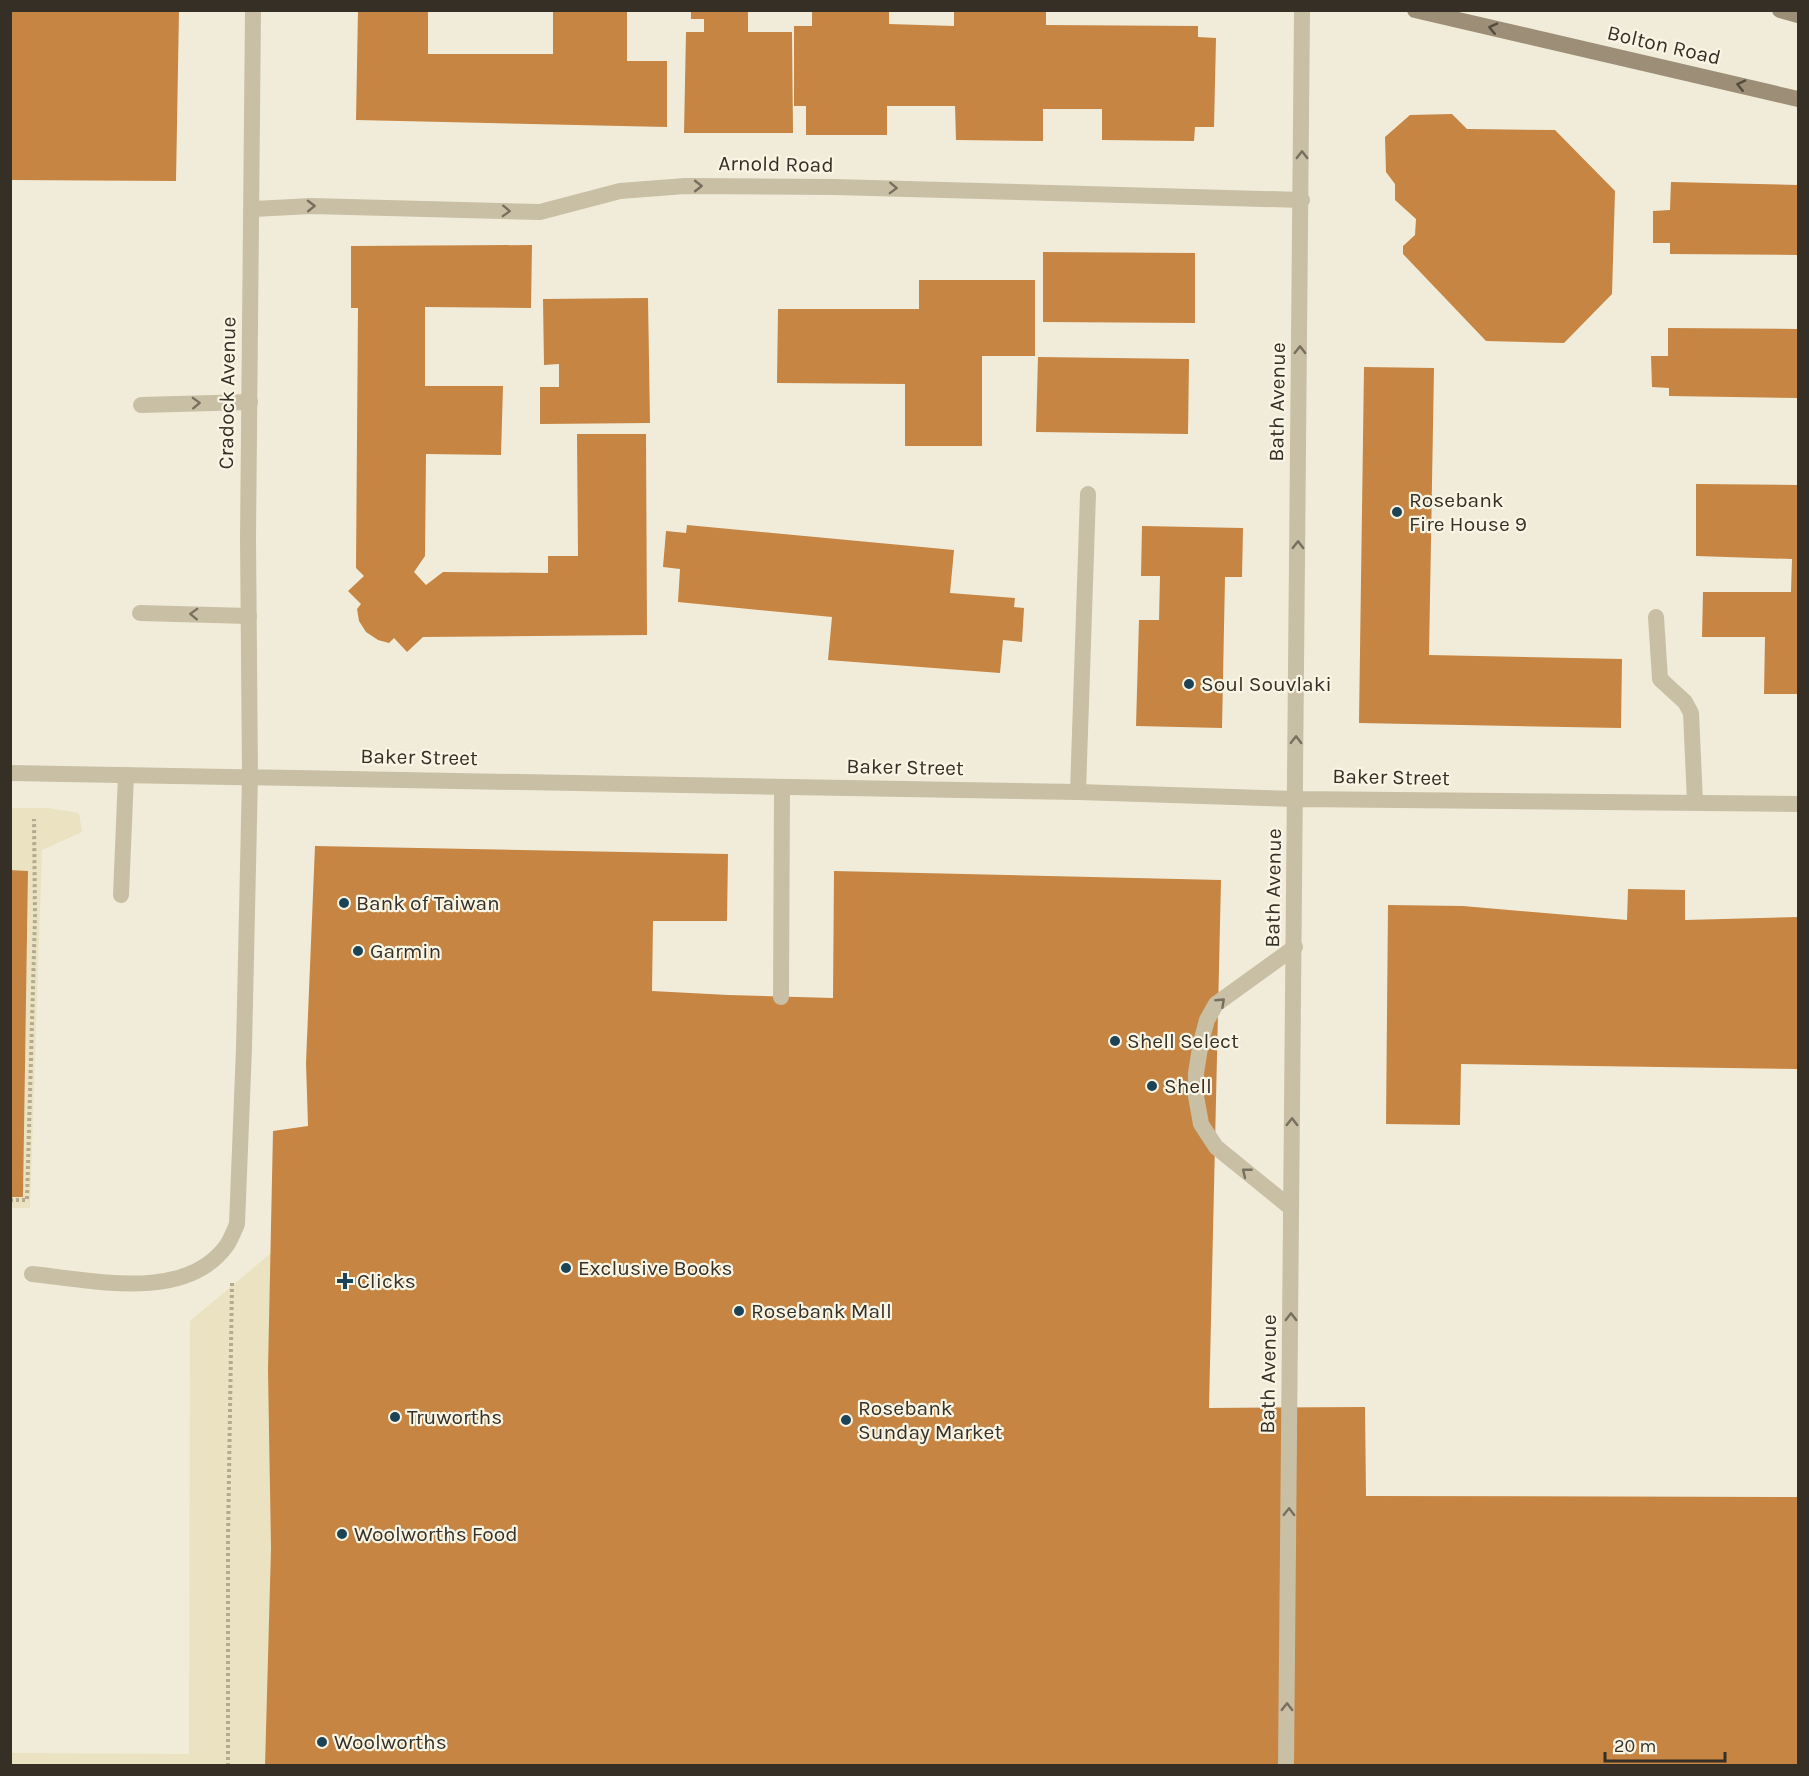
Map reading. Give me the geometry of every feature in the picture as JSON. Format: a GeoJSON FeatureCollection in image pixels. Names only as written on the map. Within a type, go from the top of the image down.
{"type":"FeatureCollection","features":[{"type":"Feature","properties":{"kind":"main road","name":"Bolton Road"},"geometry":{"type":"LineString","coordinates":[[1415,10],[1798,99]]}},
{"type":"Feature","properties":{"kind":"main road"},"geometry":{"type":"LineString","coordinates":[[1780,10],[1798,15]]}},
{"type":"Feature","properties":{"kind":"street","name":"Cradock Avenue"},"geometry":{"type":"LineString","coordinates":[[231,1238],[237,1224],[244,1048],[250,776],[253,10]]}},
{"type":"Feature","properties":{"kind":"street","name":"Bath Avenue"},"geometry":{"type":"LineString","coordinates":[[1286,1766],[1302,10]]}},
{"type":"Feature","properties":{"kind":"street","name":"Arnold Road"},"geometry":{"type":"LineString","coordinates":[[252,209],[311,206],[540,212],[620,191],[685,186],[834,187],[1302,200]]}},
{"type":"Feature","properties":{"kind":"street"},"geometry":{"type":"LineString","coordinates":[[141,405],[250,402]]}},
{"type":"Feature","properties":{"kind":"street"},"geometry":{"type":"LineString","coordinates":[[1078,792],[1088,494]]}},
{"type":"Feature","properties":{"kind":"street"},"geometry":{"type":"LineString","coordinates":[[140,613],[249,616]]}},
{"type":"Feature","properties":{"kind":"street"},"geometry":{"type":"LineString","coordinates":[[1656,617],[1660,679],[1684,702],[1691,713],[1695,802]]}},
{"type":"Feature","properties":{"kind":"street","name":"Baker Street"},"geometry":{"type":"LineString","coordinates":[[10,773],[1078,792],[1296,799],[1798,804]]}},
{"type":"Feature","properties":{"kind":"street"},"geometry":{"type":"LineString","coordinates":[[121,896],[126,775]]}},
{"type":"Feature","properties":{"kind":"street"},"geometry":{"type":"LineString","coordinates":[[781,996],[782,787]]}},
{"type":"Feature","properties":{"kind":"street"},"geometry":{"type":"LineString","coordinates":[[1292,1208],[1216,1148],[1201,1124],[1196,1096],[1196,1073],[1207,1020],[1216,1004],[1295,947]]}},
{"type":"Feature","properties":{"kind":"street"},"geometry":{"type":"LineString","coordinates":[[32,1274],[146,1284],[197,1270],[209,1263],[231,1238]]}},
{"type":"Feature","properties":{"kind":"path"},"geometry":{"type":"LineString","coordinates":[[10,1200],[27,1200],[34,917],[33,819]]}},
{"type":"Feature","properties":{"kind":"path"},"geometry":{"type":"LineString","coordinates":[[228,1766],[231,1238]]}},
{"type":"Feature","properties":{"kind":"shaded area"},"geometry":{"type":"Polygon","coordinates":[[[11,808],[48,808],[79,813],[82,832],[42,850],[30,1208],[11,1208],[11,1197],[23,1197],[28,871],[11,870],[11,808]]]}},
{"type":"Feature","properties":{"kind":"shaded area"},"geometry":{"type":"Polygon","coordinates":[[[271,1253],[269,1330],[271,1552],[265,1765],[11,1766],[11,1753],[189,1754],[190,1321],[271,1253]]]}},
{"type":"Feature","properties":{"kind":"building"},"geometry":{"type":"Polygon","coordinates":[[[10,10],[179,10],[176,181],[10,180],[10,10]]]}},
{"type":"Feature","properties":{"kind":"building"},"geometry":{"type":"Polygon","coordinates":[[[358,10],[428,10],[428,54],[553,54],[553,10],[627,10],[627,61],[667,61],[667,127],[356,120],[358,10]]]}},
{"type":"Feature","properties":{"kind":"building"},"geometry":{"type":"Polygon","coordinates":[[[691,10],[748,10],[748,32],[792,32],[793,133],[684,133],[686,32],[704,32],[704,19],[691,19],[691,10]]]}},
{"type":"Feature","properties":{"kind":"building"},"geometry":{"type":"Polygon","coordinates":[[[812,10],[889,10],[889,24],[954,26],[954,10],[1046,10],[1046,25],[1198,26],[1198,37],[1216,38],[1214,127],[1195,127],[1194,141],[1102,140],[1102,109],[1043,109],[1043,141],[956,140],[955,106],[887,106],[887,135],[806,135],[806,106],[794,106],[794,26],[812,26],[812,10]]]}},
{"type":"Feature","properties":{"kind":"building"},"geometry":{"type":"Polygon","coordinates":[[[1452,114],[1467,129],[1555,130],[1615,191],[1612,294],[1564,343],[1486,341],[1403,254],[1403,246],[1415,235],[1416,219],[1395,200],[1395,184],[1386,172],[1385,137],[1410,115],[1452,114]]]}},
{"type":"Feature","properties":{"kind":"building"},"geometry":{"type":"Polygon","coordinates":[[[1671,182],[1798,185],[1798,255],[1670,254],[1670,243],[1653,243],[1653,211],[1670,210],[1671,182]]]}},
{"type":"Feature","properties":{"kind":"building"},"geometry":{"type":"Polygon","coordinates":[[[532,245],[531,308],[425,307],[425,386],[503,386],[501,455],[426,454],[425,556],[414,572],[426,585],[443,572],[548,573],[548,556],[578,556],[577,434],[646,434],[647,635],[423,637],[407,652],[394,638],[389,643],[378,640],[366,632],[359,621],[357,609],[361,604],[348,591],[364,576],[356,568],[358,308],[351,308],[351,246],[532,245]]]}},
{"type":"Feature","properties":{"kind":"building"},"geometry":{"type":"Polygon","coordinates":[[[1043,252],[1195,253],[1195,323],[1043,322],[1043,252]]]}},
{"type":"Feature","properties":{"kind":"building"},"geometry":{"type":"Polygon","coordinates":[[[919,280],[1035,280],[1035,356],[982,356],[982,446],[905,446],[905,384],[777,383],[778,309],[919,309],[919,280]]]}},
{"type":"Feature","properties":{"kind":"building"},"geometry":{"type":"Polygon","coordinates":[[[648,298],[650,423],[540,424],[540,387],[559,387],[559,364],[544,365],[543,299],[648,298]]]}},
{"type":"Feature","properties":{"kind":"building"},"geometry":{"type":"Polygon","coordinates":[[[1668,328],[1798,329],[1798,398],[1669,396],[1669,388],[1652,387],[1651,356],[1668,356],[1668,328]]]}},
{"type":"Feature","properties":{"kind":"building"},"geometry":{"type":"Polygon","coordinates":[[[1038,357],[1189,359],[1188,434],[1036,432],[1038,357]]]}},
{"type":"Feature","properties":{"kind":"building","name":"Rosebank Fire House 9"},"geometry":{"type":"Polygon","coordinates":[[[1364,367],[1434,368],[1429,655],[1622,659],[1621,728],[1359,723],[1364,367]]]}},
{"type":"Feature","properties":{"kind":"building"},"geometry":{"type":"Polygon","coordinates":[[[1696,484],[1798,485],[1798,694],[1764,694],[1765,637],[1702,637],[1703,592],[1791,592],[1792,559],[1696,556],[1696,484]]]}},
{"type":"Feature","properties":{"kind":"building"},"geometry":{"type":"Polygon","coordinates":[[[687,525],[954,550],[950,593],[1015,598],[1014,607],[1024,608],[1022,642],[1003,640],[1000,673],[828,660],[832,617],[678,602],[680,569],[663,567],[666,531],[686,533],[687,525]]]}},
{"type":"Feature","properties":{"kind":"building"},"geometry":{"type":"Polygon","coordinates":[[[1142,526],[1243,528],[1242,577],[1225,577],[1222,728],[1136,726],[1139,620],[1159,620],[1160,576],[1141,576],[1142,526]]]}},
{"type":"Feature","properties":{"kind":"building","name":"Rosebank Mall"},"geometry":{"type":"Polygon","coordinates":[[[315,846],[728,854],[727,921],[653,921],[652,991],[728,995],[833,998],[834,871],[1221,880],[1209,1408],[1365,1407],[1366,1496],[1798,1497],[1798,1766],[265,1766],[271,1548],[268,1370],[273,1131],[308,1126],[306,1063],[315,846]]]}},
{"type":"Feature","properties":{"kind":"building"},"geometry":{"type":"Polygon","coordinates":[[[10,870],[28,871],[23,1197],[10,1197],[10,870]]]}},
{"type":"Feature","properties":{"kind":"building"},"geometry":{"type":"Polygon","coordinates":[[[1628,889],[1685,890],[1685,920],[1798,917],[1798,1069],[1461,1064],[1460,1125],[1386,1124],[1388,905],[1463,906],[1627,920],[1628,889]]]}},
{"type":"Feature","properties":{"kind":"place","name":"Rosebank Fire House 9"},"geometry":{"type":"Point","coordinates":[1397,512]}},
{"type":"Feature","properties":{"kind":"place","name":"Soul Souvlaki"},"geometry":{"type":"Point","coordinates":[1189,684]}},
{"type":"Feature","properties":{"kind":"place","name":"Bank of Taiwan"},"geometry":{"type":"Point","coordinates":[344,903]}},
{"type":"Feature","properties":{"kind":"place","name":"Garmin"},"geometry":{"type":"Point","coordinates":[358,951]}},
{"type":"Feature","properties":{"kind":"place","name":"Shell Select"},"geometry":{"type":"Point","coordinates":[1115,1041]}},
{"type":"Feature","properties":{"kind":"place","name":"Shell"},"geometry":{"type":"Point","coordinates":[1152,1086]}},
{"type":"Feature","properties":{"kind":"place","name":"Exclusive Books"},"geometry":{"type":"Point","coordinates":[566,1268]}},
{"type":"Feature","properties":{"kind":"place","name":"Clicks"},"geometry":{"type":"Point","coordinates":[345,1281]}},
{"type":"Feature","properties":{"kind":"place","name":"Rosebank Mall"},"geometry":{"type":"Point","coordinates":[739,1311]}},
{"type":"Feature","properties":{"kind":"place","name":"Truworths"},"geometry":{"type":"Point","coordinates":[395,1417]}},
{"type":"Feature","properties":{"kind":"place","name":"Rosebank Sunday Market"},"geometry":{"type":"Point","coordinates":[846,1420]}},
{"type":"Feature","properties":{"kind":"place","name":"Woolworths Food"},"geometry":{"type":"Point","coordinates":[342,1534]}},
{"type":"Feature","properties":{"kind":"place","name":"Woolworths"},"geometry":{"type":"Point","coordinates":[322,1742]}}]}
